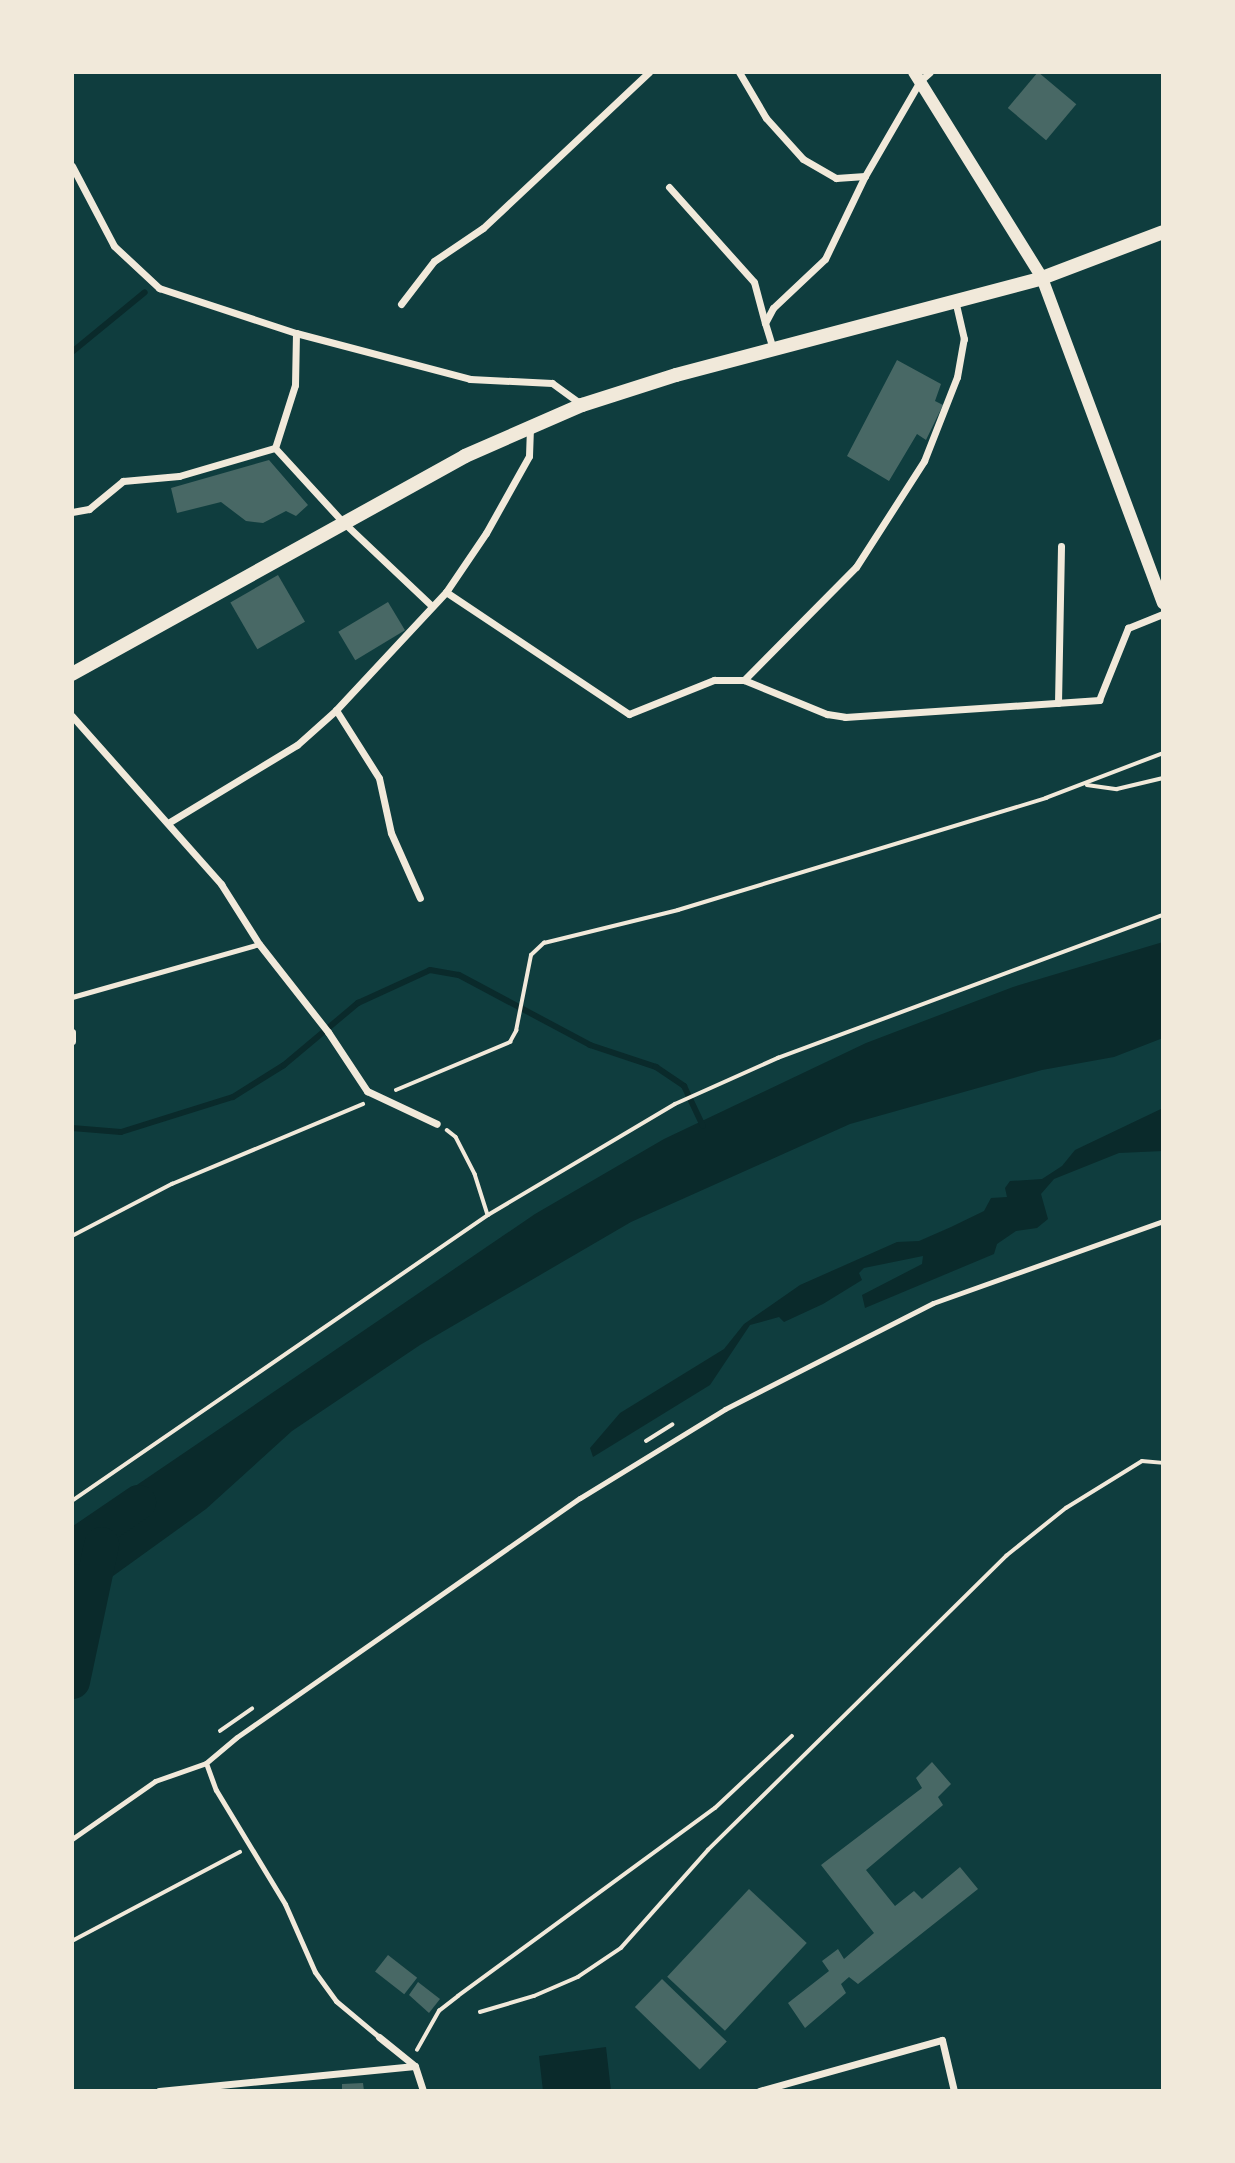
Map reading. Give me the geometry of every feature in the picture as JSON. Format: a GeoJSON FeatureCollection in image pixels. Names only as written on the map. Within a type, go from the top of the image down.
{"type":"FeatureCollection","features":[{"type":"Feature","properties":{"kind":"main road"},"geometry":{"type":"LineString","coordinates":[[72,674],[342,521],[530,427],[582,405],[773,349],[956,303],[1042,278],[1163,232]]}},
{"type":"Feature","properties":{"kind":"street"},"geometry":{"type":"LineString","coordinates":[[401,304],[434,261],[483,228],[649,72]]}},
{"type":"Feature","properties":{"kind":"street"},"geometry":{"type":"LineString","coordinates":[[739,72],[766,118],[803,159],[836,178],[865,176]]}},
{"type":"Feature","properties":{"kind":"street"},"geometry":{"type":"LineString","coordinates":[[765,323],[773,308],[825,260],[865,176],[922,75],[1042,278],[1163,603]]}},
{"type":"Feature","properties":{"kind":"street"},"geometry":{"type":"LineString","coordinates":[[72,166],[114,246],[159,288],[296,333],[470,379],[552,383],[582,405]]}},
{"type":"Feature","properties":{"kind":"street"},"geometry":{"type":"LineString","coordinates":[[669,187],[754,282],[773,349]]}},
{"type":"Feature","properties":{"kind":"street"},"geometry":{"type":"LineString","coordinates":[[744,680],[856,567],[924,461],[957,377],[964,339],[956,303]]}},
{"type":"Feature","properties":{"kind":"street"},"geometry":{"type":"LineString","coordinates":[[275,449],[295,385],[296,333]]}},
{"type":"Feature","properties":{"kind":"street"},"geometry":{"type":"LineString","coordinates":[[168,823],[297,745],[336,710],[446,592],[486,533],[530,456],[530,427]]}},
{"type":"Feature","properties":{"kind":"street"},"geometry":{"type":"LineString","coordinates":[[72,512],[89,509],[123,481],[179,476],[275,449]]}},
{"type":"Feature","properties":{"kind":"street"},"geometry":{"type":"LineString","coordinates":[[275,449],[342,521],[432,606]]}},
{"type":"Feature","properties":{"kind":"street"},"geometry":{"type":"LineString","coordinates":[[1058,703],[1061,546]]}},
{"type":"Feature","properties":{"kind":"street"},"geometry":{"type":"LineString","coordinates":[[446,592],[629,714],[714,680],[744,680],[827,714],[845,717],[1099,700],[1128,628],[1163,614]]}},
{"type":"Feature","properties":{"kind":"street"},"geometry":{"type":"LineString","coordinates":[[336,710],[379,778],[391,834],[420,898]]}},
{"type":"Feature","properties":{"kind":"street"},"geometry":{"type":"LineString","coordinates":[[72,716],[221,884],[259,944],[325,1029],[366,1091],[437,1124]]}},
{"type":"Feature","properties":{"kind":"street"},"geometry":{"type":"LineString","coordinates":[[72,1032],[72,1041]]}},
{"type":"Feature","properties":{"kind":"street"},"geometry":{"type":"LineString","coordinates":[[379,2037],[415,2066],[423,2091]]}},
{"type":"Feature","properties":{"kind":"street"},"geometry":{"type":"LineString","coordinates":[[759,2091],[942,2040],[954,2091]]}},
{"type":"Feature","properties":{"kind":"street"},"geometry":{"type":"LineString","coordinates":[[160,2091],[415,2066]]}},
{"type":"Feature","properties":{"kind":"lane"},"geometry":{"type":"LineString","coordinates":[[72,997],[259,944]]}},
{"type":"Feature","properties":{"kind":"lane"},"geometry":{"type":"LineString","coordinates":[[72,1839],[155,1781],[206,1763],[237,1737],[580,1498],[725,1409],[933,1303],[1163,1221]]}},
{"type":"Feature","properties":{"kind":"lane"},"geometry":{"type":"LineString","coordinates":[[206,1763],[216,1790],[285,1904],[320,1979],[336,2001],[379,2037]]}},
{"type":"Feature","properties":{"kind":"path"},"geometry":{"type":"LineString","coordinates":[[72,1236],[172,1184],[503,1046],[516,1031],[531,955],[556,938],[678,910],[1086,785],[1163,753]]}},
{"type":"Feature","properties":{"kind":"path"},"geometry":{"type":"LineString","coordinates":[[1086,785],[1117,789],[1163,778]]}},
{"type":"Feature","properties":{"kind":"path"},"geometry":{"type":"LineString","coordinates":[[72,1501],[488,1215],[701,1090],[914,1005],[1163,915]]}},
{"type":"Feature","properties":{"kind":"path"},"geometry":{"type":"LineString","coordinates":[[437,1124],[456,1137],[488,1215]]}},
{"type":"Feature","properties":{"kind":"path"},"geometry":{"type":"LineString","coordinates":[[480,2012],[534,1996],[578,1977],[621,1948],[708,1850],[1006,1556],[1066,1508],[1142,1461],[1163,1463]]}},
{"type":"Feature","properties":{"kind":"path"},"geometry":{"type":"LineString","coordinates":[[415,2066],[418,2043],[439,2011],[715,1808],[792,1736]]}},
{"type":"Feature","properties":{"kind":"path"},"geometry":{"type":"LineString","coordinates":[[72,1941],[251,1846]]}},
{"type":"Feature","properties":{"kind":"water"},"geometry":{"type":"Polygon","coordinates":[[[1163,942],[1163,1038],[1114,1057],[1042,1070],[850,1124],[631,1222],[420,1345],[292,1431],[206,1509],[84,1597],[72,1611],[72,1549],[128,1505],[131,1497],[128,1491],[535,1214],[664,1139],[866,1043],[1013,987],[1163,942]]]}},
{"type":"Feature","properties":{"kind":"water"},"geometry":{"type":"Polygon","coordinates":[[[1163,1108],[1163,1151],[1119,1153],[1054,1179],[1041,1194],[1048,1219],[1037,1228],[1016,1231],[997,1244],[994,1254],[865,1308],[862,1295],[922,1264],[923,1256],[864,1268],[859,1273],[862,1280],[823,1304],[784,1322],[779,1317],[750,1325],[710,1385],[593,1457],[590,1448],[620,1413],[724,1349],[744,1324],[800,1285],[897,1242],[919,1241],[984,1211],[991,1198],[1007,1197],[1005,1188],[1010,1181],[1042,1179],[1062,1166],[1075,1150],[1163,1108]]]}},
{"type":"Feature","properties":{"kind":"water"},"geometry":{"type":"Polygon","coordinates":[[[606,2047],[611,2091],[543,2091],[539,2056],[606,2047]]]}},
{"type":"Feature","properties":{"kind":"building"},"geometry":{"type":"Polygon","coordinates":[[[1038,72],[1076,104],[1046,140],[1008,108],[1038,72]]]}},
{"type":"Feature","properties":{"kind":"building"},"geometry":{"type":"Polygon","coordinates":[[[897,360],[941,384],[935,401],[943,405],[926,440],[917,434],[889,481],[847,456],[897,360]]]}},
{"type":"Feature","properties":{"kind":"building"},"geometry":{"type":"Polygon","coordinates":[[[269,460],[308,505],[296,516],[286,511],[263,523],[246,521],[221,502],[177,513],[171,488],[269,460]]]}},
{"type":"Feature","properties":{"kind":"building"},"geometry":{"type":"Polygon","coordinates":[[[278,575],[305,622],[257,649],[230,602],[278,575]]]}},
{"type":"Feature","properties":{"kind":"building"},"geometry":{"type":"Polygon","coordinates":[[[388,602],[405,630],[355,660],[338,632],[388,602]]]}},
{"type":"Feature","properties":{"kind":"building"},"geometry":{"type":"Polygon","coordinates":[[[932,1762],[951,1784],[938,1797],[943,1805],[866,1870],[895,1906],[914,1891],[922,1899],[960,1867],[978,1889],[858,1984],[849,1977],[841,1984],[846,1993],[805,2028],[788,2003],[829,1971],[822,1961],[838,1949],[844,1959],[874,1933],[821,1865],[922,1788],[916,1778],[932,1762]]]}},
{"type":"Feature","properties":{"kind":"building"},"geometry":{"type":"Polygon","coordinates":[[[749,1889],[807,1943],[725,2031],[667,1977],[749,1889]]]}},
{"type":"Feature","properties":{"kind":"building"},"geometry":{"type":"Polygon","coordinates":[[[388,1955],[417,1978],[404,1994],[375,1972],[388,1955]]]}},
{"type":"Feature","properties":{"kind":"building"},"geometry":{"type":"Polygon","coordinates":[[[662,1979],[727,2042],[700,2070],[635,2007],[662,1979]]]}},
{"type":"Feature","properties":{"kind":"building"},"geometry":{"type":"Polygon","coordinates":[[[418,1982],[440,1999],[429,2013],[409,1995],[418,1982]]]}},
{"type":"Feature","properties":{"kind":"building"},"geometry":{"type":"Polygon","coordinates":[[[363,2083],[364,2091],[342,2091],[342,2084],[363,2083]]]}},
{"type":"Feature","properties":{"kind":"waterway"},"geometry":{"type":"LineString","coordinates":[[72,352],[145,292]]}},
{"type":"Feature","properties":{"kind":"waterway"},"geometry":{"type":"LineString","coordinates":[[72,1128],[121,1132],[233,1097],[284,1065],[358,1003],[430,970],[459,975],[590,1045],[656,1067],[684,1086],[703,1126]]}},
{"type":"Feature","properties":{"kind":"waterway"},"geometry":{"type":"LineString","coordinates":[[72,1547],[138,1502]]}},
{"type":"Feature","properties":{"kind":"waterway"},"geometry":{"type":"LineString","coordinates":[[72,1681],[101,1544]]}}]}
